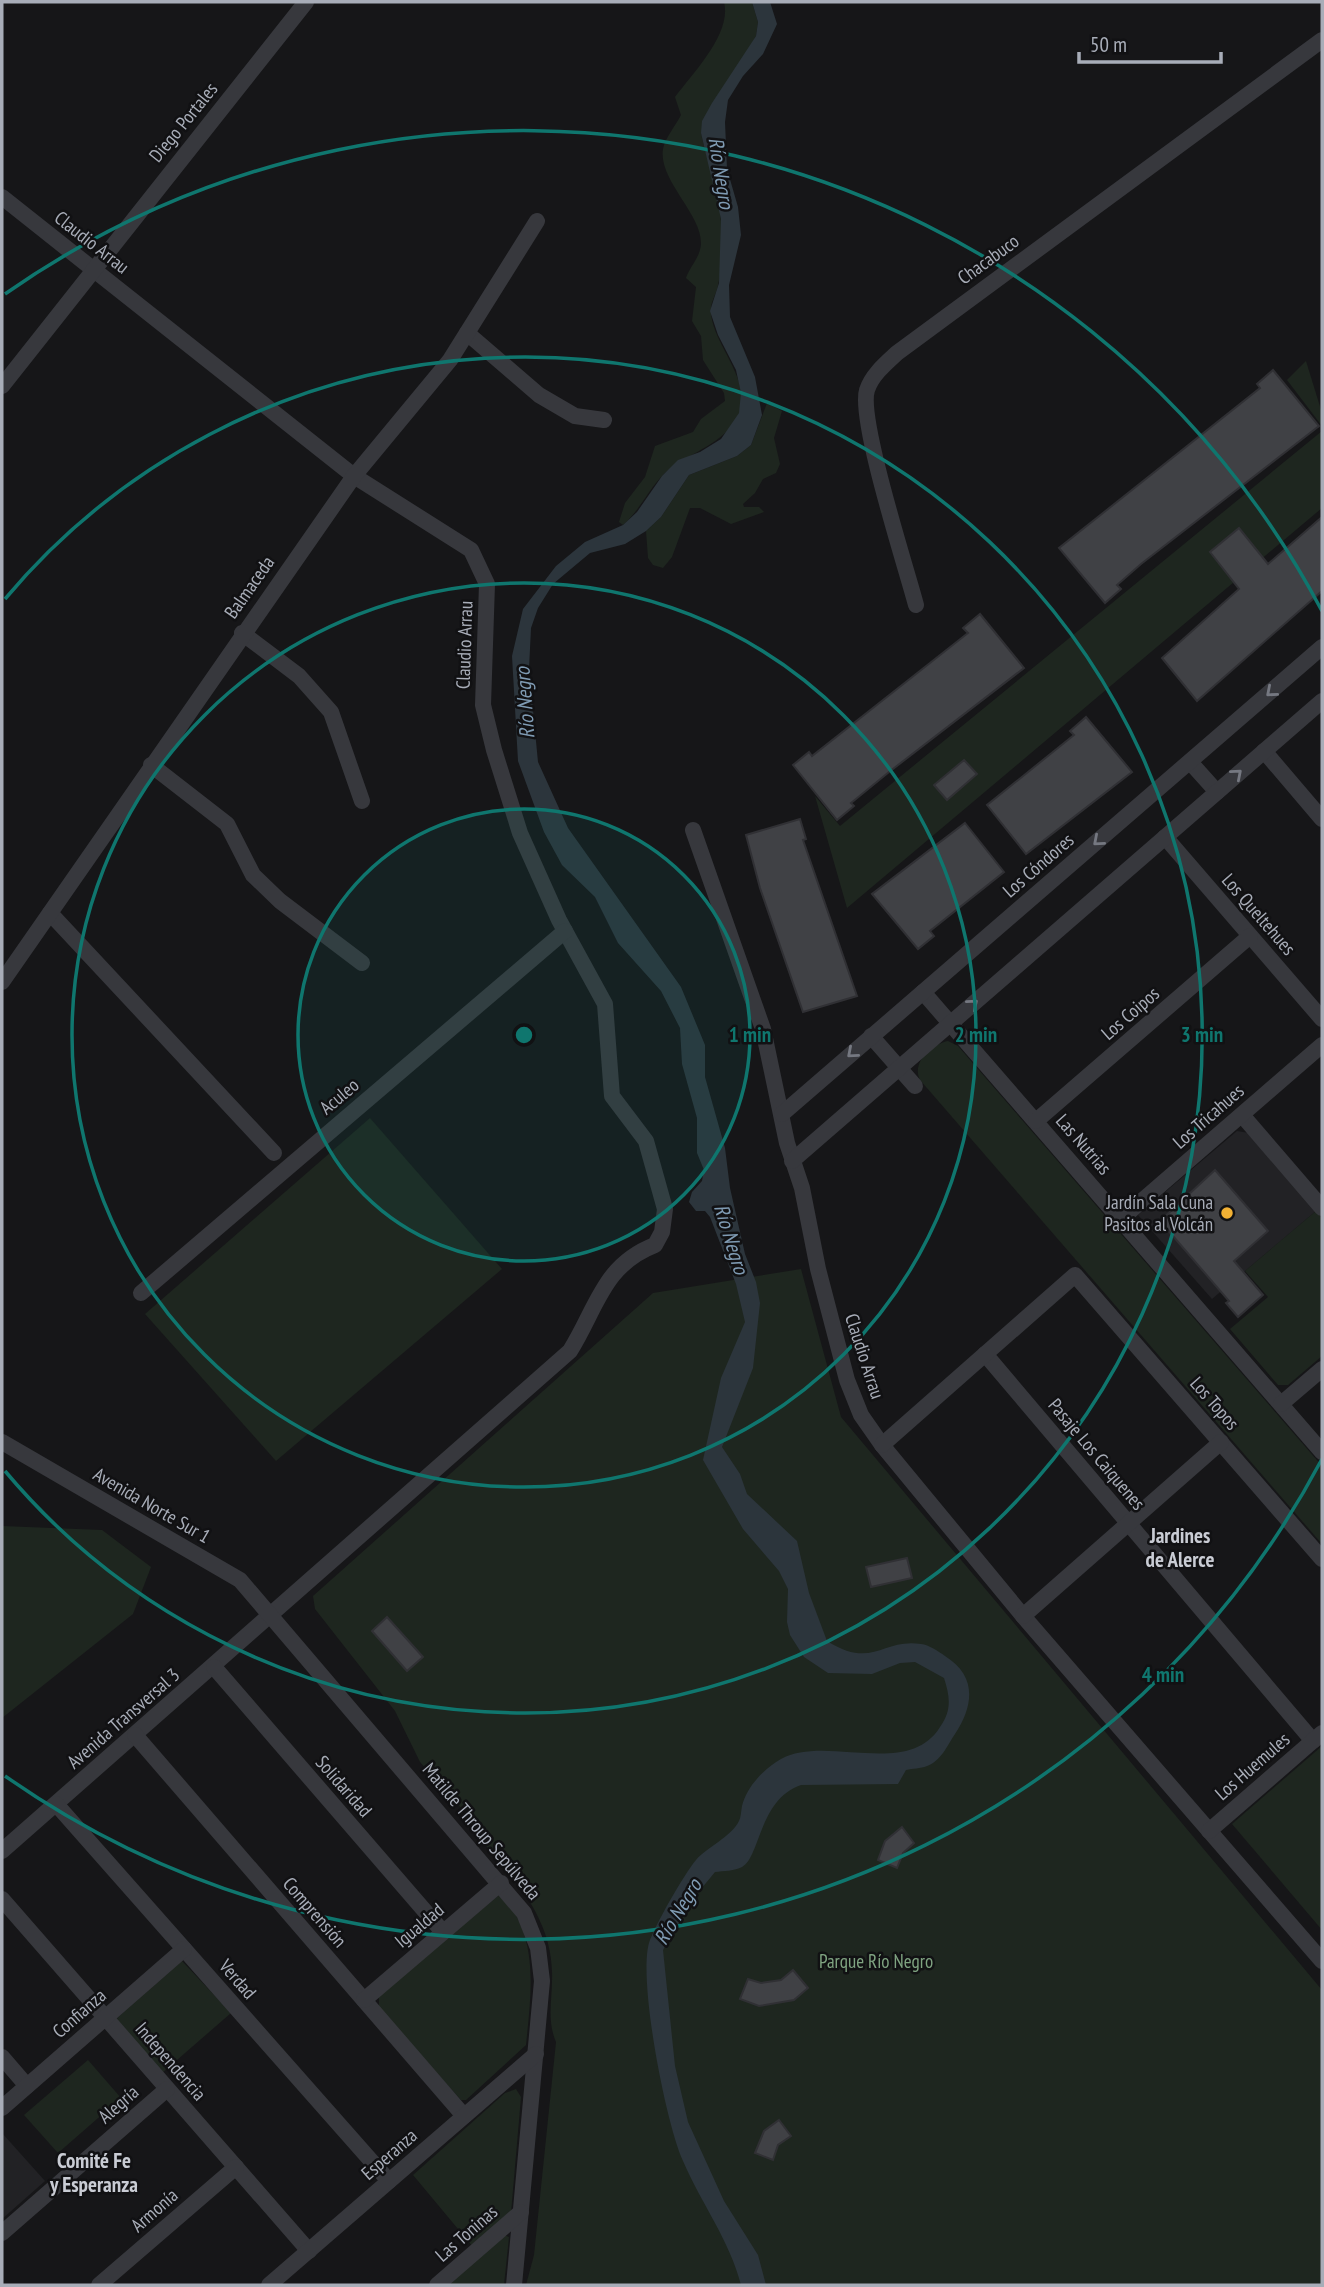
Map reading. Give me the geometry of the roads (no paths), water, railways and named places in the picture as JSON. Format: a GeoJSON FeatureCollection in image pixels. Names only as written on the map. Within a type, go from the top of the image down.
{"type":"FeatureCollection","features":[{"type":"Feature","properties":{"kind":"street","name":"Diego Portales"},"geometry":{"type":"LineString","coordinates":[[2,386],[306,2]]}},
{"type":"Feature","properties":{"kind":"street","name":"Chacabuco"},"geometry":{"type":"LineString","coordinates":[[916,605],[870,438],[864,405],[872,380],[897,353],[1322,40]]}},
{"type":"Feature","properties":{"kind":"street","name":"Claudio Arrau"},"geometry":{"type":"LineString","coordinates":[[2,197],[354,476],[471,550],[481,566],[487,584],[483,705],[491,739],[520,833],[565,931],[605,1004],[612,1096],[646,1142],[665,1209]]}},
{"type":"Feature","properties":{"kind":"street","name":"Balmaceda"},"geometry":{"type":"LineString","coordinates":[[2,982],[242,633],[354,476],[450,360],[537,221]]}},
{"type":"Feature","properties":{"kind":"street"},"geometry":{"type":"LineString","coordinates":[[467,333],[539,395],[575,416],[604,420]]}},
{"type":"Feature","properties":{"kind":"street"},"geometry":{"type":"LineString","coordinates":[[242,633],[299,676],[331,712],[362,801]]}},
{"type":"Feature","properties":{"kind":"street","name":"Los Cóndores"},"geometry":{"type":"LineString","coordinates":[[782,1114],[1322,648]]}},
{"type":"Feature","properties":{"kind":"street"},"geometry":{"type":"LineString","coordinates":[[792,1161],[1322,701]]}},
{"type":"Feature","properties":{"kind":"street"},"geometry":{"type":"LineString","coordinates":[[1264,751],[1322,819]]}},
{"type":"Feature","properties":{"kind":"street"},"geometry":{"type":"LineString","coordinates":[[1190,761],[1217,792]]}},
{"type":"Feature","properties":{"kind":"street"},"geometry":{"type":"LineString","coordinates":[[151,765],[227,824],[253,875],[280,901],[362,964]]}},
{"type":"Feature","properties":{"kind":"street","name":"Claudio Arrau"},"geometry":{"type":"LineString","coordinates":[[693,830],[764,1029],[792,1161],[847,1380],[862,1415],[882,1445],[1023,1616],[1322,1961]]}},
{"type":"Feature","properties":{"kind":"street","name":"Los Queltehues"},"geometry":{"type":"LineString","coordinates":[[1165,837],[1322,1019]]}},
{"type":"Feature","properties":{"kind":"street"},"geometry":{"type":"LineString","coordinates":[[50,913],[274,1153]]}},
{"type":"Feature","properties":{"kind":"street","name":"Aculeo"},"geometry":{"type":"LineString","coordinates":[[141,1293],[565,931]]}},
{"type":"Feature","properties":{"kind":"street","name":"Los Coipos"},"geometry":{"type":"LineString","coordinates":[[1036,1121],[1251,936]]}},
{"type":"Feature","properties":{"kind":"street","name":"Las Nutrias"},"geometry":{"type":"LineString","coordinates":[[923,992],[1322,1452]]}},
{"type":"Feature","properties":{"kind":"street"},"geometry":{"type":"LineString","coordinates":[[871,1036],[915,1086]]}},
{"type":"Feature","properties":{"kind":"street","name":"Los Tricahues"},"geometry":{"type":"LineString","coordinates":[[1121,1219],[1322,1045]]}},
{"type":"Feature","properties":{"kind":"street"},"geometry":{"type":"LineString","coordinates":[[1242,1115],[1322,1208]]}},
{"type":"Feature","properties":{"kind":"street","name":"Avenida Transversal 3"},"geometry":{"type":"LineString","coordinates":[[2,1851],[570,1351],[614,1270],[633,1254],[655,1245],[662,1232],[665,1209]]}},
{"type":"Feature","properties":{"kind":"street","name":"Los Topos"},"geometry":{"type":"LineString","coordinates":[[985,1354],[1076,1275],[1322,1559]]}},
{"type":"Feature","properties":{"kind":"street"},"geometry":{"type":"LineString","coordinates":[[882,1445],[985,1354]]}},
{"type":"Feature","properties":{"kind":"street","name":"Pasaje Los Caiquenes"},"geometry":{"type":"LineString","coordinates":[[985,1354],[1129,1523],[1318,1737]]}},
{"type":"Feature","properties":{"kind":"street"},"geometry":{"type":"LineString","coordinates":[[1281,1404],[1322,1369]]}},
{"type":"Feature","properties":{"kind":"street","name":"Avenida Norte Sur 1"},"geometry":{"type":"LineString","coordinates":[[2,1442],[240,1580],[272,1616]]}},
{"type":"Feature","properties":{"kind":"street"},"geometry":{"type":"LineString","coordinates":[[1023,1616],[1221,1442]]}},
{"type":"Feature","properties":{"kind":"street","name":"Matilde Throup Sepúlveda"},"geometry":{"type":"LineString","coordinates":[[272,1616],[501,1883],[524,1913],[538,1948],[542,1981],[514,2285]]}},
{"type":"Feature","properties":{"kind":"street","name":"Solidaridad"},"geometry":{"type":"LineString","coordinates":[[214,1667],[443,1932]]}},
{"type":"Feature","properties":{"kind":"street","name":"Comprensión"},"geometry":{"type":"LineString","coordinates":[[135,1735],[464,2116]]}},
{"type":"Feature","properties":{"kind":"street","name":"Los Huemules"},"geometry":{"type":"LineString","coordinates":[[1209,1831],[1318,1737]]}},
{"type":"Feature","properties":{"kind":"street","name":"Verdad"},"geometry":{"type":"LineString","coordinates":[[56,1804],[389,2181]]}},
{"type":"Feature","properties":{"kind":"street","name":"Igualdad"},"geometry":{"type":"LineString","coordinates":[[364,2000],[501,1883]]}},
{"type":"Feature","properties":{"kind":"street","name":"Independencia"},"geometry":{"type":"LineString","coordinates":[[2,1899],[309,2250]]}},
{"type":"Feature","properties":{"kind":"street","name":"Confianza"},"geometry":{"type":"LineString","coordinates":[[2,2108],[184,1949]]}},
{"type":"Feature","properties":{"kind":"street","name":"Esperanza"},"geometry":{"type":"LineString","coordinates":[[269,2285],[536,2054]]}},
{"type":"Feature","properties":{"kind":"street"},"geometry":{"type":"LineString","coordinates":[[2,2057],[27,2086]]}},
{"type":"Feature","properties":{"kind":"street","name":"Alegría"},"geometry":{"type":"LineString","coordinates":[[2,2233],[167,2089]]}},
{"type":"Feature","properties":{"kind":"street","name":"Armonía"},"geometry":{"type":"LineString","coordinates":[[99,2285],[236,2167]]}},
{"type":"Feature","properties":{"kind":"street","name":"Las Toninas"},"geometry":{"type":"LineString","coordinates":[[437,2285],[521,2212]]}},
{"type":"Feature","properties":{"kind":"water","name":"Río Negro"},"geometry":{"type":"Polygon","coordinates":[[[752,2],[770,2],[777,24],[763,54],[743,76],[728,100],[725,122],[727,169],[738,207],[741,235],[729,285],[730,317],[755,377],[762,415],[751,445],[737,456],[689,475],[661,517],[646,531],[625,544],[590,553],[553,584],[538,608],[531,628],[529,669],[538,762],[568,828],[681,987],[705,1045],[705,1077],[725,1148],[730,1188],[745,1254],[756,1282],[760,1303],[753,1368],[722,1447],[740,1474],[747,1494],[797,1541],[809,1593],[827,1641],[856,1653],[908,1643],[927,1646],[955,1664],[963,1673],[969,1692],[966,1712],[943,1753],[927,1766],[906,1770],[898,1784],[801,1785],[787,1792],[769,1815],[748,1861],[739,1868],[715,1872],[692,1900],[663,1950],[675,2066],[688,2122],[724,2201],[758,2255],[766,2285],[741,2285],[730,2253],[690,2177],[676,2143],[650,2019],[647,1988],[649,1943],[663,1913],[691,1867],[701,1855],[735,1827],[748,1792],[768,1768],[781,1759],[799,1753],[887,1753],[908,1750],[926,1742],[940,1727],[948,1709],[948,1691],[944,1678],[915,1662],[900,1663],[872,1674],[828,1673],[804,1657],[790,1635],[787,1622],[788,1589],[779,1571],[743,1529],[703,1460],[721,1378],[745,1322],[736,1284],[710,1217],[705,1211],[696,1211],[689,1202],[692,1192],[702,1181],[704,1170],[697,1153],[697,1118],[682,1064],[680,1028],[661,991],[618,943],[595,897],[562,865],[544,832],[518,761],[512,656],[523,609],[556,566],[585,542],[623,525],[637,512],[662,476],[678,460],[700,452],[721,439],[739,413],[741,393],[736,370],[718,335],[710,311],[719,283],[721,219],[701,133],[702,121],[712,103],[756,36],[758,22],[752,2]]]}},
{"type":"Feature","properties":{"kind":"place","name":"Jardín Sala Cuna Pasitos al Volcán"},"geometry":{"type":"Point","coordinates":[1227,1213]}},
{"type":"Feature","properties":{"kind":"district","name":"Jardines de Alerce"},"geometry":{"type":"Point","coordinates":[1180,1548]}},
{"type":"Feature","properties":{"kind":"district","name":"Comité Fe y Esperanza"},"geometry":{"type":"Point","coordinates":[94,2173]}},
{"type":"Feature","properties":{"kind":"park label","name":"Parque Río Negro"},"geometry":{"type":"Point","coordinates":[876,1961]}}]}
